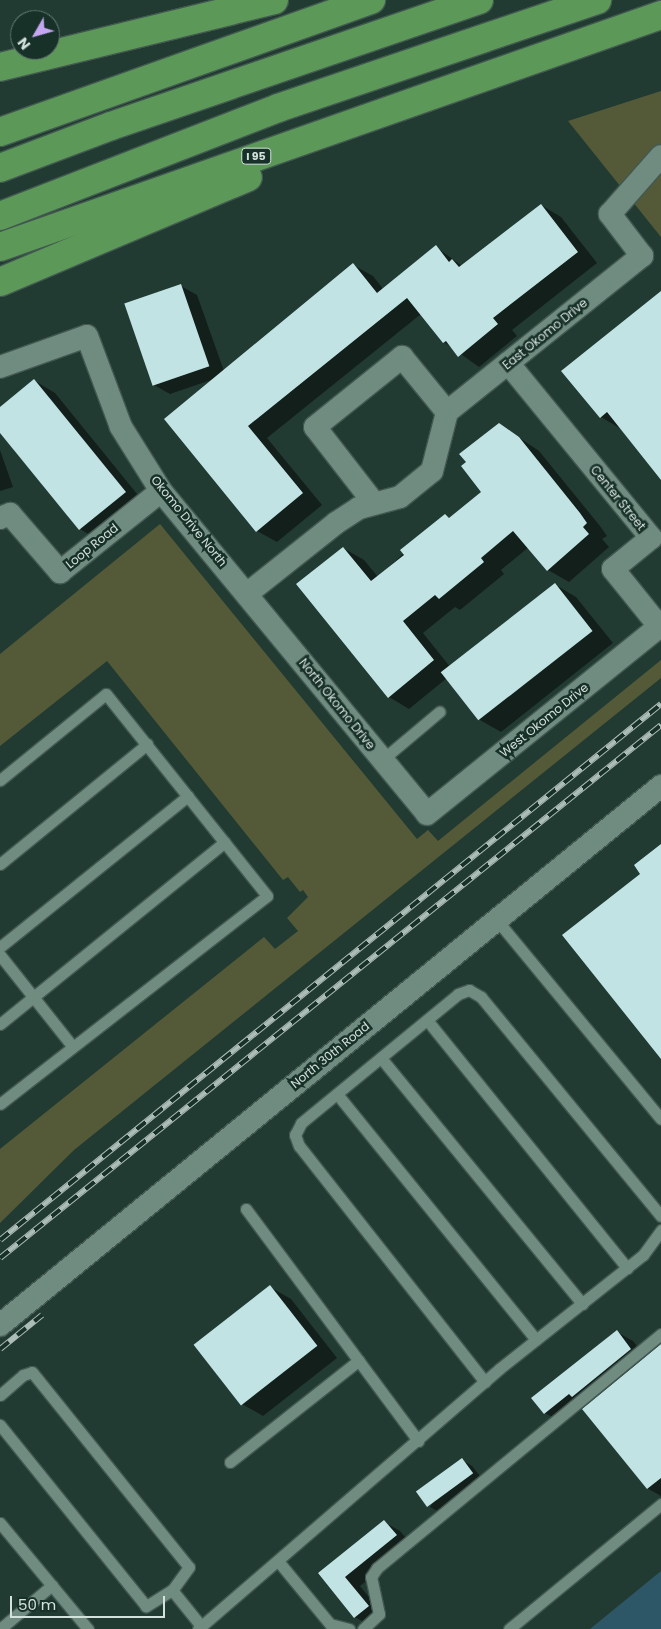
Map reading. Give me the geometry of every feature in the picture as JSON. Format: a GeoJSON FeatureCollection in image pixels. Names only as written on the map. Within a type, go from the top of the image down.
{"type":"FeatureCollection","features":[{"type":"Feature","properties":{"kind":"highway"},"geometry":{"type":"LineString","coordinates":[[0,68],[274,0]]}},
{"type":"Feature","properties":{"kind":"highway"},"geometry":{"type":"LineString","coordinates":[[0,132],[371,0]]}},
{"type":"Feature","properties":{"kind":"highway"},"geometry":{"type":"LineString","coordinates":[[0,168],[111,126],[479,0]]}},
{"type":"Feature","properties":{"kind":"highway"},"geometry":{"type":"LineString","coordinates":[[0,216],[278,108],[597,0]]}},
{"type":"Feature","properties":{"kind":"highway","name":"I 95"},"geometry":{"type":"LineString","coordinates":[[0,247],[512,65],[661,15]]}},
{"type":"Feature","properties":{"kind":"highway"},"geometry":{"type":"LineString","coordinates":[[0,282],[512,65]]}},
{"type":"Feature","properties":{"kind":"street","name":"East Okomo Drive"},"geometry":{"type":"LineString","coordinates":[[447,412],[642,256],[610,214],[661,156]]}},
{"type":"Feature","properties":{"kind":"street","name":"Okomo Drive North"},"geometry":{"type":"LineString","coordinates":[[0,367],[87,336],[121,427],[161,491],[248,593]]}},
{"type":"Feature","properties":{"kind":"street"},"geometry":{"type":"LineString","coordinates":[[248,593],[336,523],[374,503],[400,497],[432,471],[447,412],[402,357],[314,427],[374,503]]}},
{"type":"Feature","properties":{"kind":"street","name":"Center Street"},"geometry":{"type":"LineString","coordinates":[[508,363],[651,538],[613,569],[660,626]]}},
{"type":"Feature","properties":{"kind":"street","name":"Loop Road"},"geometry":{"type":"LineString","coordinates":[[5,516],[60,572],[161,491]]}},
{"type":"Feature","properties":{"kind":"street","name":"North Okomo Drive"},"geometry":{"type":"LineString","coordinates":[[248,593],[427,814]]}},
{"type":"Feature","properties":{"kind":"street","name":"West Okomo Drive"},"geometry":{"type":"LineString","coordinates":[[427,814],[660,626]]}},
{"type":"Feature","properties":{"kind":"street","name":"North 30th Road"},"geometry":{"type":"LineString","coordinates":[[0,1325],[661,786]]}},
{"type":"Feature","properties":{"kind":"lane"},"geometry":{"type":"LineString","coordinates":[[0,780],[106,694],[267,896],[0,1104]]}},
{"type":"Feature","properties":{"kind":"lane"},"geometry":{"type":"LineString","coordinates":[[382,760],[439,712]]}},
{"type":"Feature","properties":{"kind":"lane"},"geometry":{"type":"LineString","coordinates":[[0,864],[147,744]]}},
{"type":"Feature","properties":{"kind":"lane"},"geometry":{"type":"LineString","coordinates":[[0,947],[188,796]]}},
{"type":"Feature","properties":{"kind":"lane"},"geometry":{"type":"LineString","coordinates":[[0,1024],[224,842]]}},
{"type":"Feature","properties":{"kind":"lane"},"geometry":{"type":"LineString","coordinates":[[496,919],[661,1119]]}},
{"type":"Feature","properties":{"kind":"lane"},"geometry":{"type":"LineString","coordinates":[[0,955],[73,1047]]}},
{"type":"Feature","properties":{"kind":"lane"},"geometry":{"type":"LineString","coordinates":[[485,1382],[299,1146],[295,1135],[301,1123],[458,994],[469,990],[481,997],[661,1216]]}},
{"type":"Feature","properties":{"kind":"lane"},"geometry":{"type":"LineString","coordinates":[[427,1020],[627,1268]]}},
{"type":"Feature","properties":{"kind":"lane"},"geometry":{"type":"LineString","coordinates":[[381,1058],[582,1304]]}},
{"type":"Feature","properties":{"kind":"lane"},"geometry":{"type":"LineString","coordinates":[[337,1094],[536,1340]]}},
{"type":"Feature","properties":{"kind":"lane"},"geometry":{"type":"LineString","coordinates":[[246,1209],[418,1441]]}},
{"type":"Feature","properties":{"kind":"lane"},"geometry":{"type":"LineString","coordinates":[[172,1590],[200,1628],[485,1382],[643,1255],[661,1230]]}},
{"type":"Feature","properties":{"kind":"lane"},"geometry":{"type":"LineString","coordinates":[[369,1627],[379,1614],[371,1577],[376,1568],[661,1334]]}},
{"type":"Feature","properties":{"kind":"lane"},"geometry":{"type":"LineString","coordinates":[[230,1462],[359,1360]]}},
{"type":"Feature","properties":{"kind":"lane"},"geometry":{"type":"LineString","coordinates":[[0,1395],[23,1375],[32,1372],[190,1567],[172,1590],[146,1606],[0,1425]]}},
{"type":"Feature","properties":{"kind":"lane"},"geometry":{"type":"LineString","coordinates":[[509,1629],[661,1504]]}},
{"type":"Feature","properties":{"kind":"lane"},"geometry":{"type":"LineString","coordinates":[[0,1523],[88,1629]]}},
{"type":"Feature","properties":{"kind":"lane"},"geometry":{"type":"LineString","coordinates":[[278,1561],[330,1624],[349,1629]]}},
{"type":"Feature","properties":{"kind":"lane"},"geometry":{"type":"LineString","coordinates":[[0,1629],[52,1586]]}},
{"type":"Feature","properties":{"kind":"green space"},"geometry":{"type":"Polygon","coordinates":[[[661,91],[661,237],[568,121],[661,91]]]}},
{"type":"Feature","properties":{"kind":"green space"},"geometry":{"type":"Polygon","coordinates":[[[160,524],[417,839],[428,830],[438,841],[661,660],[661,678],[74,1150],[0,1223],[0,1149],[264,937],[275,949],[298,931],[287,918],[308,897],[303,890],[300,892],[288,877],[283,880],[107,661],[0,746],[0,654],[160,524]]]}},
{"type":"Feature","properties":{"kind":"water"},"geometry":{"type":"Polygon","coordinates":[[[661,1571],[661,1629],[590,1629],[661,1571]]]}},
{"type":"Feature","properties":{"kind":"building"},"geometry":{"type":"Polygon","coordinates":[[[541,204],[578,252],[493,318],[498,324],[458,357],[446,341],[443,343],[407,298],[248,426],[303,493],[256,532],[164,419],[353,263],[377,293],[436,245],[449,262],[452,259],[459,267],[541,204]]]}},
{"type":"Feature","properties":{"kind":"building"},"geometry":{"type":"Polygon","coordinates":[[[181,284],[209,366],[153,386],[124,304],[181,284]]]}},
{"type":"Feature","properties":{"kind":"building"},"geometry":{"type":"Polygon","coordinates":[[[661,291],[661,480],[607,412],[600,418],[561,371],[661,291]]]}},
{"type":"Feature","properties":{"kind":"building"},"geometry":{"type":"Polygon","coordinates":[[[34,379],[126,492],[79,530],[0,433],[0,407],[34,379]]]}},
{"type":"Feature","properties":{"kind":"building"},"geometry":{"type":"Polygon","coordinates":[[[499,423],[519,437],[580,513],[587,523],[583,527],[589,534],[547,571],[513,531],[481,558],[484,562],[439,599],[435,595],[403,621],[434,660],[388,698],[296,584],[343,547],[371,581],[404,555],[400,550],[445,514],[449,518],[481,492],[461,466],[466,462],[459,454],[499,423]]]}},
{"type":"Feature","properties":{"kind":"building"},"geometry":{"type":"Polygon","coordinates":[[[555,583],[593,631],[478,720],[441,672],[555,583]]]}},
{"type":"Feature","properties":{"kind":"building"},"geometry":{"type":"Polygon","coordinates":[[[661,844],[661,1059],[562,935],[640,874],[634,865],[661,844]]]}},
{"type":"Feature","properties":{"kind":"building"},"geometry":{"type":"Polygon","coordinates":[[[270,1285],[317,1346],[241,1405],[194,1345],[270,1285]]]}},
{"type":"Feature","properties":{"kind":"building"},"geometry":{"type":"Polygon","coordinates":[[[617,1330],[631,1349],[572,1397],[569,1394],[544,1414],[531,1398],[617,1330]]]}},
{"type":"Feature","properties":{"kind":"building"},"geometry":{"type":"Polygon","coordinates":[[[661,1344],[661,1478],[647,1489],[582,1409],[661,1344]]]}},
{"type":"Feature","properties":{"kind":"building"},"geometry":{"type":"Polygon","coordinates":[[[462,1458],[473,1473],[427,1507],[416,1492],[462,1458]]]}},
{"type":"Feature","properties":{"kind":"building"},"geometry":{"type":"Polygon","coordinates":[[[384,1520],[397,1535],[345,1577],[369,1606],[354,1618],[318,1573],[384,1520]]]}},
{"type":"Feature","properties":{"kind":"railway"},"geometry":{"type":"LineString","coordinates":[[0,1240],[661,704]]}},
{"type":"Feature","properties":{"kind":"railway"},"geometry":{"type":"LineString","coordinates":[[0,1258],[661,725]]}},
{"type":"Feature","properties":{"kind":"railway"},"geometry":{"type":"LineString","coordinates":[[0,1349],[42,1315]]}}]}
